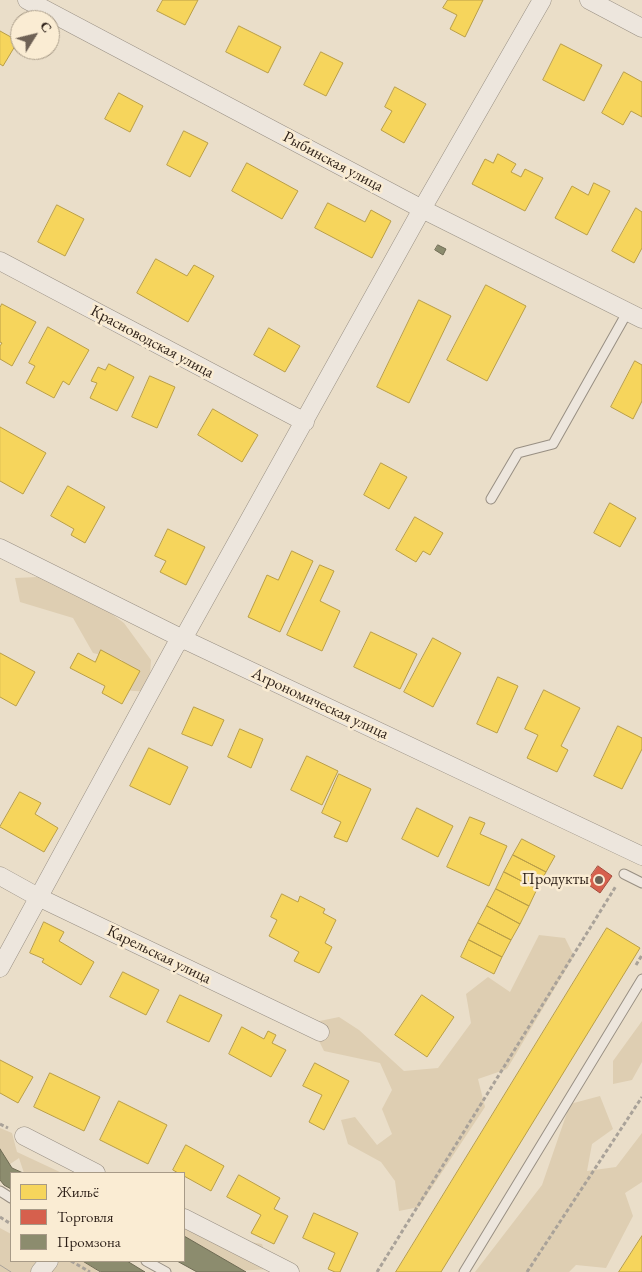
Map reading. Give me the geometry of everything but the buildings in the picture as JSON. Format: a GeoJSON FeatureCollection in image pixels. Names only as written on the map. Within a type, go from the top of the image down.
{"type":"FeatureCollection","features":[{"type":"Feature","properties":{"kind":"street","name":"Рыбинская улица"},"geometry":{"type":"LineString","coordinates":[[27,0],[422,209],[635,315]]}},
{"type":"Feature","properties":{"kind":"street"},"geometry":{"type":"LineString","coordinates":[[0,968],[172,654],[183,639],[422,209],[542,0]]}},
{"type":"Feature","properties":{"kind":"street"},"geometry":{"type":"LineString","coordinates":[[589,0],[642,28]]}},
{"type":"Feature","properties":{"kind":"street","name":"Красноводская улица"},"geometry":{"type":"LineString","coordinates":[[0,261],[305,422]]}},
{"type":"Feature","properties":{"kind":"street","name":"Агрономическая улица"},"geometry":{"type":"LineString","coordinates":[[0,548],[183,639],[642,856]]}},
{"type":"Feature","properties":{"kind":"street","name":"Карельская улица"},"geometry":{"type":"LineString","coordinates":[[0,876],[38,897],[320,1032]]}},
{"type":"Feature","properties":{"kind":"street"},"geometry":{"type":"LineString","coordinates":[[24,1136],[92,1172]]}},
{"type":"Feature","properties":{"kind":"street"},"geometry":{"type":"LineString","coordinates":[[185,1219],[290,1272]]}},
{"type":"Feature","properties":{"kind":"street"},"geometry":{"type":"LineString","coordinates":[[40,1272],[48,1262]]}},
{"type":"Feature","properties":{"kind":"lane"},"geometry":{"type":"LineString","coordinates":[[491,499],[518,453],[553,444],[635,315]]}},
{"type":"Feature","properties":{"kind":"lane"},"geometry":{"type":"LineString","coordinates":[[624,874],[642,883]]}},
{"type":"Feature","properties":{"kind":"lane"},"geometry":{"type":"LineString","coordinates":[[464,1272],[642,979]]}},
{"type":"Feature","properties":{"kind":"lane"},"geometry":{"type":"LineString","coordinates":[[148,1262],[166,1272]]}},
{"type":"Feature","properties":{"kind":"path"},"geometry":{"type":"LineString","coordinates":[[377,1272],[624,874]]}},
{"type":"Feature","properties":{"kind":"path"},"geometry":{"type":"LineString","coordinates":[[527,1272],[642,1097]]}},
{"type":"Feature","properties":{"kind":"path"},"geometry":{"type":"LineString","coordinates":[[73,1262],[90,1272]]}},
{"type":"Feature","properties":{"kind":"shaded area"},"geometry":{"type":"Polygon","coordinates":[[[60,576],[124,623],[151,660],[149,692],[121,690],[122,660],[93,653],[73,618],[20,602],[15,578],[60,576]]]}},
{"type":"Feature","properties":{"kind":"shaded area"},"geometry":{"type":"Polygon","coordinates":[[[539,935],[565,938],[574,956],[507,1069],[478,1079],[485,1107],[419,1207],[399,1211],[395,1181],[381,1162],[348,1144],[341,1120],[355,1117],[377,1145],[392,1134],[382,1109],[392,1090],[380,1063],[324,1051],[310,1023],[339,1017],[359,1030],[404,1071],[438,1068],[471,1023],[466,994],[488,977],[510,992],[539,935]]]}},
{"type":"Feature","properties":{"kind":"shaded area"},"geometry":{"type":"Polygon","coordinates":[[[642,1021],[642,1062],[632,1080],[613,1084],[613,1061],[642,1021]]]}},
{"type":"Feature","properties":{"kind":"shaded area"},"geometry":{"type":"Polygon","coordinates":[[[600,1096],[613,1129],[592,1144],[587,1171],[616,1167],[642,1133],[642,1182],[625,1193],[633,1216],[606,1268],[576,1265],[569,1272],[475,1272],[542,1185],[570,1104],[600,1096]]]}},
{"type":"Feature","properties":{"kind":"shaded area"},"geometry":{"type":"Polygon","coordinates":[[[0,1128],[12,1133],[17,1152],[60,1172],[24,1172],[19,1158],[0,1171],[0,1128]]]}},
{"type":"Feature","properties":{"kind":"shaded area"},"geometry":{"type":"Polygon","coordinates":[[[185,1208],[232,1239],[262,1244],[270,1269],[236,1271],[185,1243],[185,1208]]]}},
{"type":"Feature","properties":{"kind":"shaded area"},"geometry":{"type":"Polygon","coordinates":[[[0,1228],[10,1233],[10,1262],[36,1262],[31,1272],[0,1272],[0,1228]]]}},
{"type":"Feature","properties":{"kind":"shaded area"},"geometry":{"type":"Polygon","coordinates":[[[54,1262],[91,1262],[98,1272],[46,1272],[54,1262]]]}},
{"type":"Feature","properties":{"kind":"tram line"},"geometry":{"type":"LineString","coordinates":[[0,1265],[11,1272]]}},
{"type":"Feature","properties":{"kind":"place","name":"Продукты"},"geometry":{"type":"Point","coordinates":[599,880]}}]}
